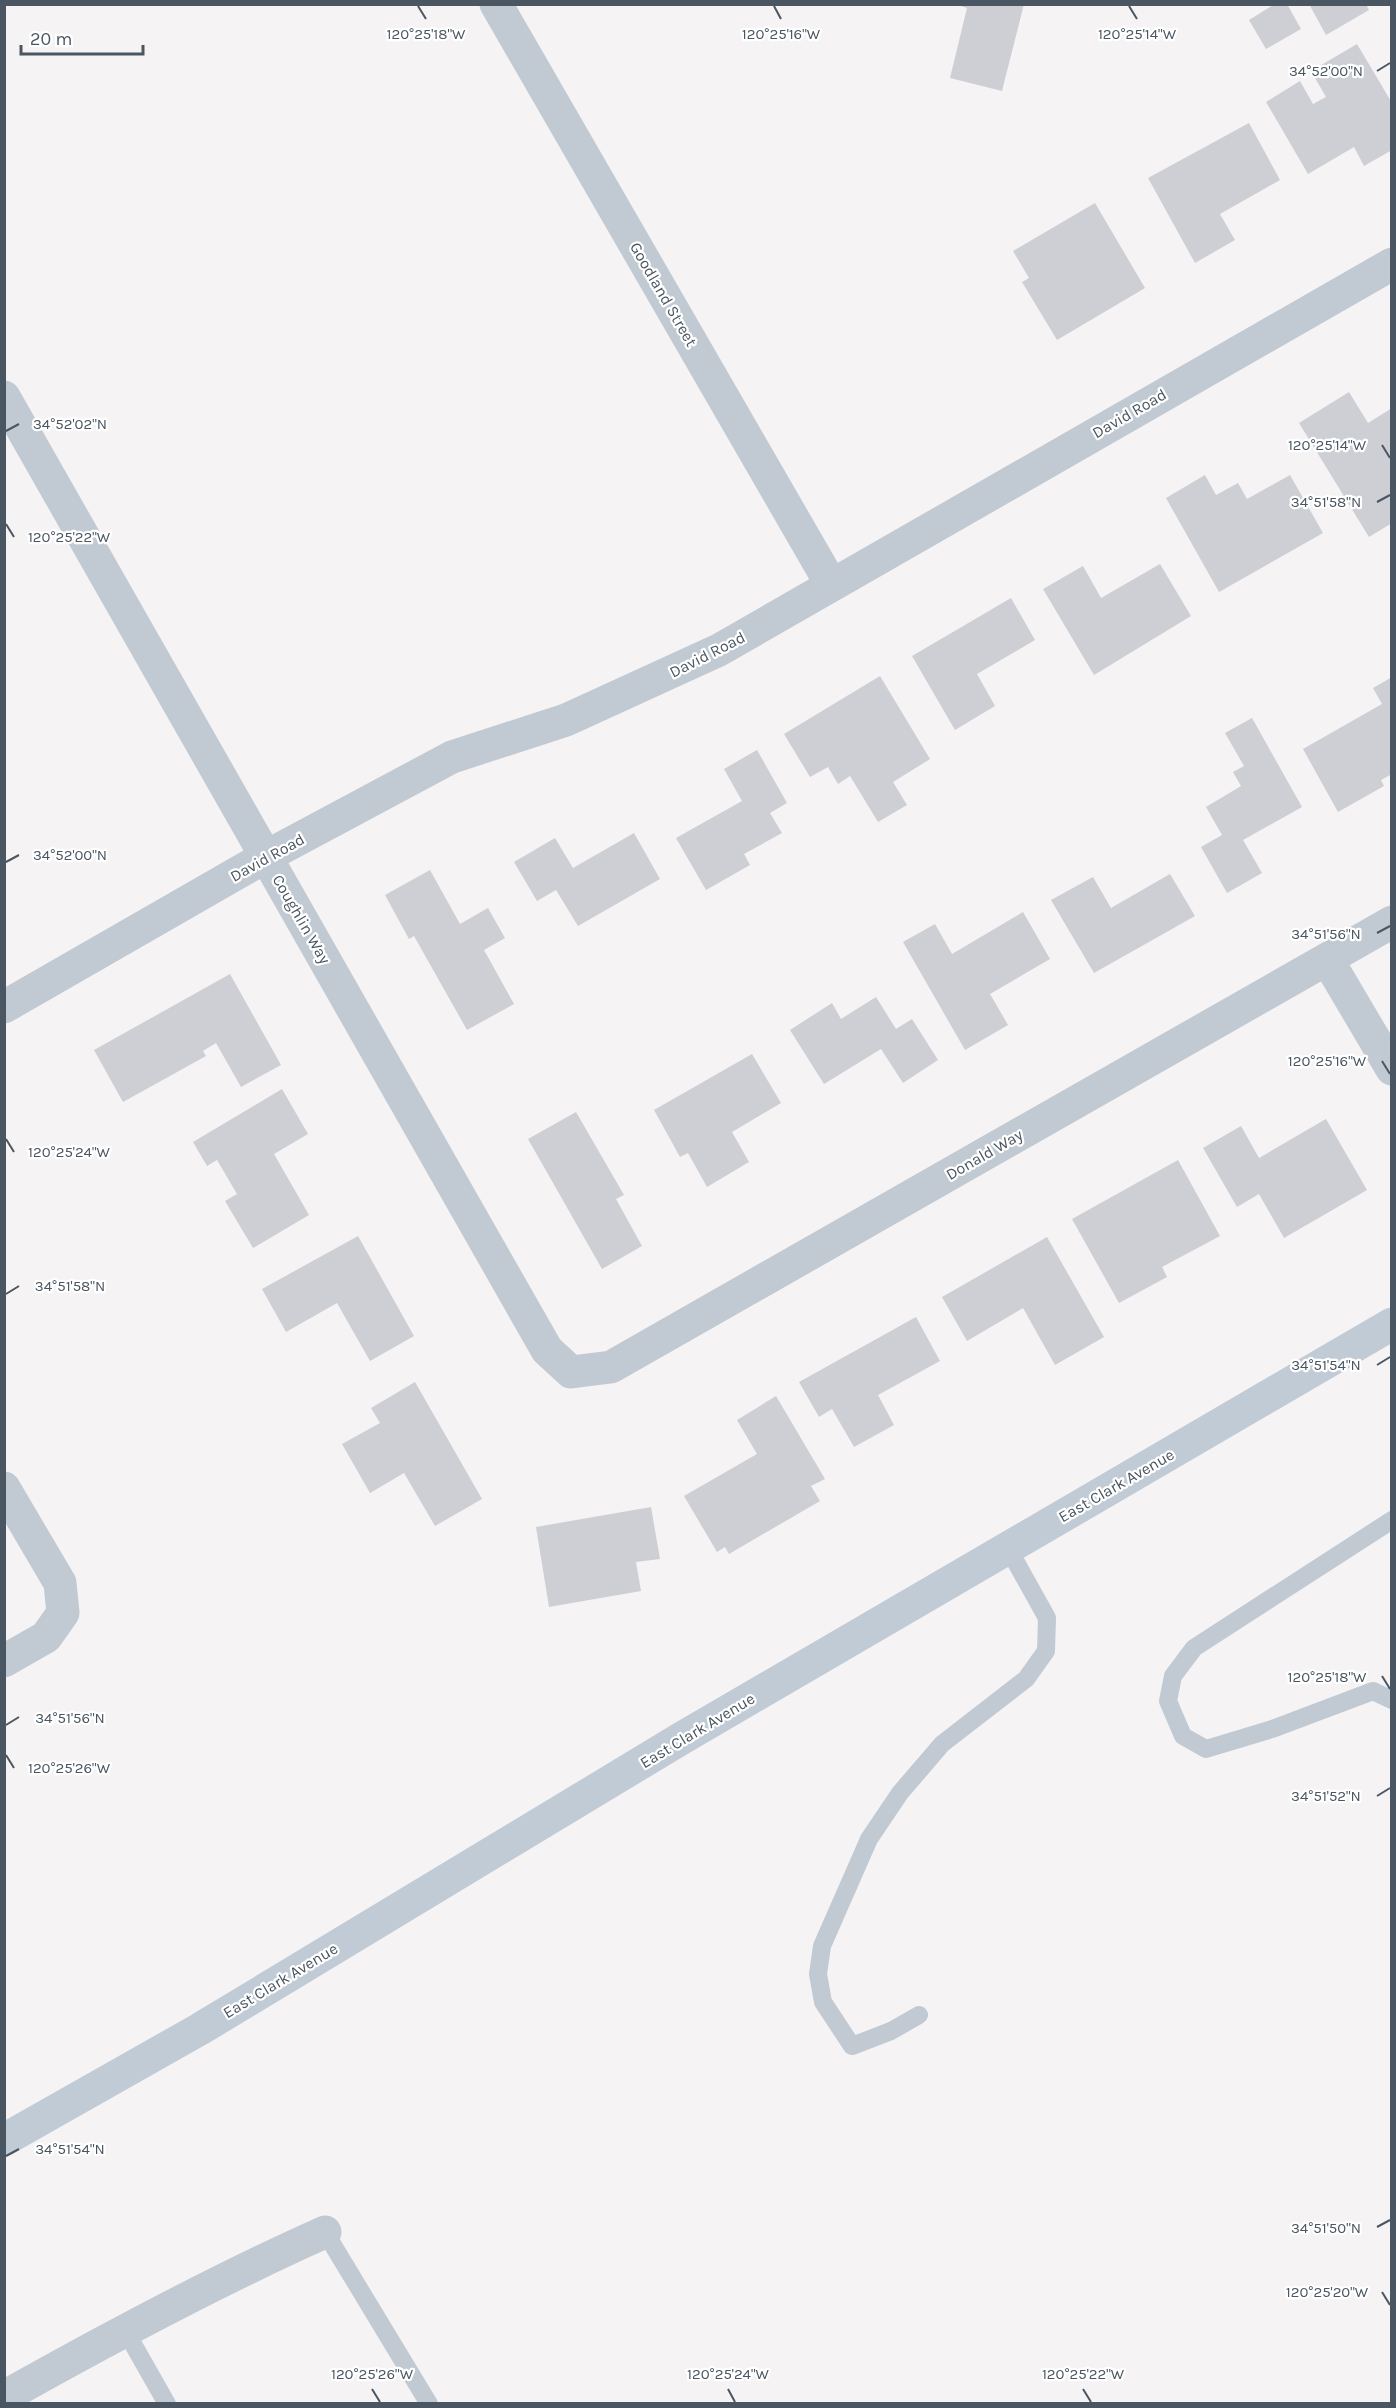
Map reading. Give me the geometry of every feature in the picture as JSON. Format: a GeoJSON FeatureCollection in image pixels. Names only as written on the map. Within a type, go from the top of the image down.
{"type":"FeatureCollection","features":[{"type":"Feature","properties":{"kind":"main road","name":"East Clark Avenue"},"geometry":{"type":"LineString","coordinates":[[4,2140],[200,2029],[682,1738],[1392,1324]]}},
{"type":"Feature","properties":{"kind":"street","name":"Goodland Street"},"geometry":{"type":"LineString","coordinates":[[496,4],[831,584]]}},
{"type":"Feature","properties":{"kind":"street","name":"David Road"},"geometry":{"type":"LineString","coordinates":[[4,1007],[267,856],[452,757],[566,720],[719,650],[1392,264]]}},
{"type":"Feature","properties":{"kind":"street","name":"Coughlin Way"},"geometry":{"type":"LineString","coordinates":[[4,397],[547,1350],[571,1372]]}},
{"type":"Feature","properties":{"kind":"street","name":"Donald Way"},"geometry":{"type":"LineString","coordinates":[[571,1372],[611,1367],[1392,922]]}},
{"type":"Feature","properties":{"kind":"street"},"geometry":{"type":"LineString","coordinates":[[1328,958],[1392,1069]]}},
{"type":"Feature","properties":{"kind":"street"},"geometry":{"type":"LineString","coordinates":[[4,1488],[60,1583],[63,1613],[45,1637],[4,1661]]}},
{"type":"Feature","properties":{"kind":"street"},"geometry":{"type":"LineString","coordinates":[[4,2397],[242,2269],[326,2232]]}},
{"type":"Feature","properties":{"kind":"lane"},"geometry":{"type":"LineString","coordinates":[[1392,1520],[1194,1648],[1173,1676],[1168,1701],[1183,1736],[1206,1749],[1272,1729],[1373,1691],[1392,1700]]}},
{"type":"Feature","properties":{"kind":"lane"},"geometry":{"type":"LineString","coordinates":[[919,2015],[891,2031],[852,2046],[823,2002],[818,1974],[822,1946],[869,1839],[900,1793],[942,1744],[1026,1679],[1047,1651],[1047,1618],[1008,1548]]}},
{"type":"Feature","properties":{"kind":"lane"},"geometry":{"type":"LineString","coordinates":[[326,2232],[429,2403]]}},
{"type":"Feature","properties":{"kind":"lane"},"geometry":{"type":"LineString","coordinates":[[125,2330],[167,2403]]}},
{"type":"Feature","properties":{"kind":"building"},"geometry":{"type":"Polygon","coordinates":[[[955,4],[1024,4],[1002,91],[950,78],[967,8],[955,4]]]}},
{"type":"Feature","properties":{"kind":"building"},"geometry":{"type":"Polygon","coordinates":[[[1275,4],[1287,4],[1301,29],[1266,49],[1249,20],[1275,4]]]}},
{"type":"Feature","properties":{"kind":"building"},"geometry":{"type":"Polygon","coordinates":[[[1309,4],[1366,4],[1369,10],[1326,35],[1309,4]]]}},
{"type":"Feature","properties":{"kind":"building"},"geometry":{"type":"Polygon","coordinates":[[[1357,44],[1392,103],[1392,150],[1364,166],[1354,147],[1308,174],[1266,102],[1300,81],[1313,104],[1326,97],[1311,71],[1357,44]]]}},
{"type":"Feature","properties":{"kind":"building"},"geometry":{"type":"Polygon","coordinates":[[[1249,123],[1280,180],[1220,214],[1235,240],[1195,263],[1148,178],[1249,123]]]}},
{"type":"Feature","properties":{"kind":"building"},"geometry":{"type":"Polygon","coordinates":[[[1095,203],[1145,288],[1057,340],[1022,282],[1029,278],[1013,251],[1095,203]]]}},
{"type":"Feature","properties":{"kind":"building"},"geometry":{"type":"Polygon","coordinates":[[[1349,392],[1368,423],[1392,408],[1392,523],[1369,537],[1299,423],[1349,392]]]}},
{"type":"Feature","properties":{"kind":"building"},"geometry":{"type":"Polygon","coordinates":[[[1205,475],[1216,495],[1238,483],[1247,499],[1290,475],[1323,533],[1219,592],[1166,498],[1205,475]]]}},
{"type":"Feature","properties":{"kind":"building"},"geometry":{"type":"Polygon","coordinates":[[[1160,564],[1191,616],[1094,675],[1043,589],[1083,566],[1101,598],[1160,564]]]}},
{"type":"Feature","properties":{"kind":"building"},"geometry":{"type":"Polygon","coordinates":[[[1011,598],[1035,640],[977,674],[995,706],[955,730],[912,656],[1011,598]]]}},
{"type":"Feature","properties":{"kind":"building"},"geometry":{"type":"Polygon","coordinates":[[[880,676],[930,759],[893,782],[907,805],[878,822],[850,776],[838,784],[828,767],[810,777],[784,734],[880,676]]]}},
{"type":"Feature","properties":{"kind":"building"},"geometry":{"type":"Polygon","coordinates":[[[1392,677],[1392,774],[1381,780],[1384,786],[1338,812],[1303,749],[1382,704],[1373,688],[1392,677]]]}},
{"type":"Feature","properties":{"kind":"building"},"geometry":{"type":"Polygon","coordinates":[[[1252,718],[1302,807],[1243,840],[1262,873],[1227,893],[1201,847],[1222,835],[1206,807],[1241,786],[1233,772],[1244,766],[1225,733],[1252,718]]]}},
{"type":"Feature","properties":{"kind":"building"},"geometry":{"type":"Polygon","coordinates":[[[757,750],[787,803],[770,813],[782,833],[744,854],[750,865],[706,890],[676,838],[742,801],[724,769],[757,750]]]}},
{"type":"Feature","properties":{"kind":"building"},"geometry":{"type":"Polygon","coordinates":[[[634,833],[660,879],[578,926],[556,890],[537,901],[514,862],[555,838],[573,868],[634,833]]]}},
{"type":"Feature","properties":{"kind":"building"},"geometry":{"type":"Polygon","coordinates":[[[430,870],[460,924],[488,908],[505,938],[484,950],[514,1004],[467,1030],[414,936],[409,939],[385,895],[430,870]]]}},
{"type":"Feature","properties":{"kind":"building"},"geometry":{"type":"Polygon","coordinates":[[[1170,874],[1195,916],[1094,973],[1051,900],[1093,877],[1111,908],[1170,874]]]}},
{"type":"Feature","properties":{"kind":"building"},"geometry":{"type":"Polygon","coordinates":[[[1023,912],[1050,959],[990,994],[1008,1025],[965,1050],[903,942],[935,924],[952,954],[1023,912]]]}},
{"type":"Feature","properties":{"kind":"building"},"geometry":{"type":"Polygon","coordinates":[[[230,974],[281,1065],[241,1087],[216,1043],[203,1051],[206,1056],[123,1102],[94,1050],[230,974]]]}},
{"type":"Feature","properties":{"kind":"building"},"geometry":{"type":"Polygon","coordinates":[[[876,997],[896,1029],[912,1019],[938,1060],[903,1083],[881,1049],[824,1084],[790,1030],[832,1003],[841,1019],[876,997]]]}},
{"type":"Feature","properties":{"kind":"building"},"geometry":{"type":"Polygon","coordinates":[[[752,1054],[781,1103],[732,1132],[749,1162],[707,1187],[688,1153],[680,1157],[654,1110],[752,1054]]]}},
{"type":"Feature","properties":{"kind":"building"},"geometry":{"type":"Polygon","coordinates":[[[282,1089],[308,1134],[274,1154],[309,1215],[253,1248],[225,1201],[237,1194],[217,1160],[207,1166],[193,1142],[282,1089]]]}},
{"type":"Feature","properties":{"kind":"building"},"geometry":{"type":"Polygon","coordinates":[[[576,1112],[624,1195],[616,1199],[642,1246],[602,1269],[528,1139],[576,1112]]]}},
{"type":"Feature","properties":{"kind":"building"},"geometry":{"type":"Polygon","coordinates":[[[1326,1119],[1367,1190],[1284,1238],[1259,1194],[1237,1207],[1203,1148],[1241,1126],[1259,1158],[1326,1119]]]}},
{"type":"Feature","properties":{"kind":"building"},"geometry":{"type":"Polygon","coordinates":[[[1178,1160],[1220,1236],[1162,1267],[1167,1277],[1119,1303],[1072,1219],[1178,1160]]]}},
{"type":"Feature","properties":{"kind":"building"},"geometry":{"type":"Polygon","coordinates":[[[358,1236],[414,1336],[370,1361],[337,1303],[286,1332],[262,1289],[358,1236]]]}},
{"type":"Feature","properties":{"kind":"building"},"geometry":{"type":"Polygon","coordinates":[[[1047,1237],[1104,1337],[1055,1365],[1023,1308],[967,1341],[942,1297],[1047,1237]]]}},
{"type":"Feature","properties":{"kind":"building"},"geometry":{"type":"Polygon","coordinates":[[[916,1317],[940,1361],[878,1395],[894,1425],[854,1447],[832,1409],[819,1417],[799,1382],[916,1317]]]}},
{"type":"Feature","properties":{"kind":"building"},"geometry":{"type":"Polygon","coordinates":[[[415,1382],[482,1499],[435,1526],[404,1473],[370,1493],[342,1444],[380,1423],[371,1408],[415,1382]]]}},
{"type":"Feature","properties":{"kind":"building"},"geometry":{"type":"Polygon","coordinates":[[[776,1396],[825,1479],[811,1486],[820,1501],[729,1554],[725,1547],[717,1552],[684,1496],[757,1454],[737,1420],[776,1396]]]}},
{"type":"Feature","properties":{"kind":"building"},"geometry":{"type":"Polygon","coordinates":[[[651,1507],[660,1559],[636,1562],[641,1591],[549,1607],[536,1527],[651,1507]]]}}]}
